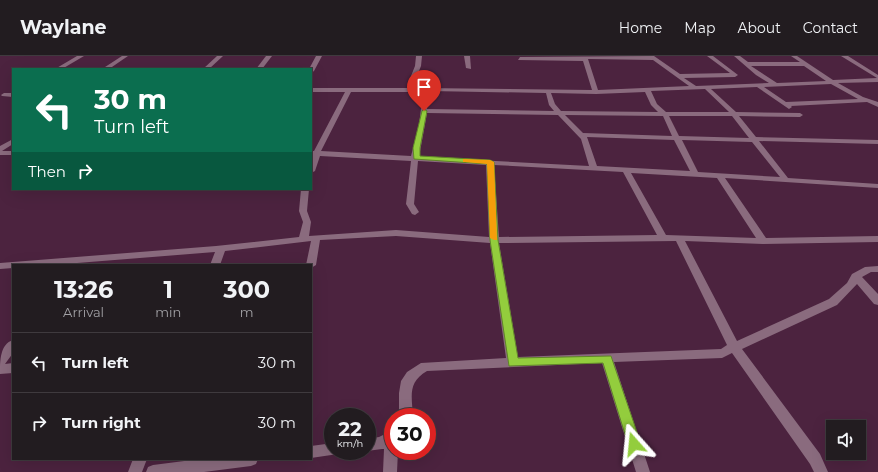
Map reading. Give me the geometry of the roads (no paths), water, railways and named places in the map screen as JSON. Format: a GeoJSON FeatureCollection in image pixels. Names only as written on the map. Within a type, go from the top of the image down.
{"type":"FeatureCollection","features":[{"type":"Feature","properties":{"kind":"street"},"geometry":{"type":"LineString","coordinates":[[60,68],[81,56]]}},
{"type":"Feature","properties":{"kind":"street"},"geometry":{"type":"LineString","coordinates":[[107,68],[125,56]]}},
{"type":"Feature","properties":{"kind":"street"},"geometry":{"type":"LineString","coordinates":[[207,68],[220,56]]}},
{"type":"Feature","properties":{"kind":"street"},"geometry":{"type":"LineString","coordinates":[[260,68],[269,56]]}},
{"type":"Feature","properties":{"kind":"street"},"geometry":{"type":"LineString","coordinates":[[312,69],[319,56]]}},
{"type":"Feature","properties":{"kind":"street"},"geometry":{"type":"LineString","coordinates":[[415,212],[410,204],[417,157],[416,148],[424,111],[423,90],[412,81],[418,66],[419,56]]}},
{"type":"Feature","properties":{"kind":"street"},"geometry":{"type":"LineString","coordinates":[[467,56],[469,68]]}},
{"type":"Feature","properties":{"kind":"street"},"geometry":{"type":"LineString","coordinates":[[424,111],[560,114],[663,113],[800,115],[755,85],[734,75],[710,56]]}},
{"type":"Feature","properties":{"kind":"street"},"geometry":{"type":"LineString","coordinates":[[737,56],[775,84]]}},
{"type":"Feature","properties":{"kind":"street"},"geometry":{"type":"LineString","coordinates":[[794,56],[830,82],[860,98],[875,103]]}},
{"type":"Feature","properties":{"kind":"street"},"geometry":{"type":"LineString","coordinates":[[844,56],[878,77]]}},
{"type":"Feature","properties":{"kind":"street"},"geometry":{"type":"LineString","coordinates":[[585,57],[596,92]]}},
{"type":"Feature","properties":{"kind":"street"},"geometry":{"type":"LineString","coordinates":[[520,60],[585,57],[654,57],[695,88]]}},
{"type":"Feature","properties":{"kind":"street"},"geometry":{"type":"LineString","coordinates":[[746,64],[806,64]]}},
{"type":"Feature","properties":{"kind":"street"},"geometry":{"type":"LineString","coordinates":[[680,76],[734,75]]}},
{"type":"Feature","properties":{"kind":"street"},"geometry":{"type":"LineString","coordinates":[[312,90],[350,89],[596,92],[878,80]]}},
{"type":"Feature","properties":{"kind":"street"},"geometry":{"type":"LineString","coordinates":[[706,87],[734,114],[786,180]]}},
{"type":"Feature","properties":{"kind":"street"},"geometry":{"type":"LineString","coordinates":[[312,165],[314,153],[350,89]]}},
{"type":"Feature","properties":{"kind":"street"},"geometry":{"type":"LineString","coordinates":[[647,90],[654,105],[663,113],[678,138],[695,174]]}},
{"type":"Feature","properties":{"kind":"street"},"geometry":{"type":"LineString","coordinates":[[548,91],[552,104],[584,138],[594,168]]}},
{"type":"Feature","properties":{"kind":"street"},"geometry":{"type":"LineString","coordinates":[[784,104],[875,103]]}},
{"type":"Feature","properties":{"kind":"street"},"geometry":{"type":"LineString","coordinates":[[581,135],[878,142]]}},
{"type":"Feature","properties":{"kind":"street"},"geometry":{"type":"LineString","coordinates":[[0,149],[12,142]]}},
{"type":"Feature","properties":{"kind":"street"},"geometry":{"type":"LineString","coordinates":[[0,153],[12,153]]}},
{"type":"Feature","properties":{"kind":"street"},"geometry":{"type":"LineString","coordinates":[[314,153],[417,157],[878,186]]}},
{"type":"Feature","properties":{"kind":"street"},"geometry":{"type":"LineString","coordinates":[[490,162],[494,240],[513,363]]}},
{"type":"Feature","properties":{"kind":"street"},"geometry":{"type":"LineString","coordinates":[[626,170],[662,238]]}},
{"type":"Feature","properties":{"kind":"street"},"geometry":{"type":"LineString","coordinates":[[719,175],[764,241]]}},
{"type":"Feature","properties":{"kind":"street"},"geometry":{"type":"LineString","coordinates":[[303,240],[307,222],[303,211],[305,190]]}},
{"type":"Feature","properties":{"kind":"street"},"geometry":{"type":"LineString","coordinates":[[26,264],[221,249],[303,240],[396,233],[494,240],[679,238],[764,241],[878,239]]}},
{"type":"Feature","properties":{"kind":"street"},"geometry":{"type":"LineString","coordinates":[[679,238],[734,347],[815,459],[821,472]]}},
{"type":"Feature","properties":{"kind":"street"},"geometry":{"type":"LineString","coordinates":[[311,264],[316,239]]}},
{"type":"Feature","properties":{"kind":"street"},"geometry":{"type":"LineString","coordinates":[[215,264],[221,249]]}},
{"type":"Feature","properties":{"kind":"street"},"geometry":{"type":"LineString","coordinates":[[0,266],[12,265]]}},
{"type":"Feature","properties":{"kind":"street"},"geometry":{"type":"LineString","coordinates":[[406,408],[406,382],[412,372],[425,366],[722,353],[833,302],[850,285],[856,276],[869,269],[878,268]]}},
{"type":"Feature","properties":{"kind":"street"},"geometry":{"type":"LineString","coordinates":[[856,276],[878,301]]}},
{"type":"Feature","properties":{"kind":"street"},"geometry":{"type":"LineString","coordinates":[[0,361],[12,345]]}},
{"type":"Feature","properties":{"kind":"street"},"geometry":{"type":"LineString","coordinates":[[607,359],[643,472]]}},
{"type":"Feature","properties":{"kind":"street"},"geometry":{"type":"LineString","coordinates":[[0,369],[12,368]]}},
{"type":"Feature","properties":{"kind":"street"},"geometry":{"type":"LineString","coordinates":[[312,452],[324,450]]}},
{"type":"Feature","properties":{"kind":"street"},"geometry":{"type":"LineString","coordinates":[[135,472],[140,460]]}},
{"type":"Feature","properties":{"kind":"street"},"geometry":{"type":"LineString","coordinates":[[153,472],[243,460]]}},
{"type":"Feature","properties":{"kind":"street"},"geometry":{"type":"LineString","coordinates":[[390,472],[391,460]]}}]}
